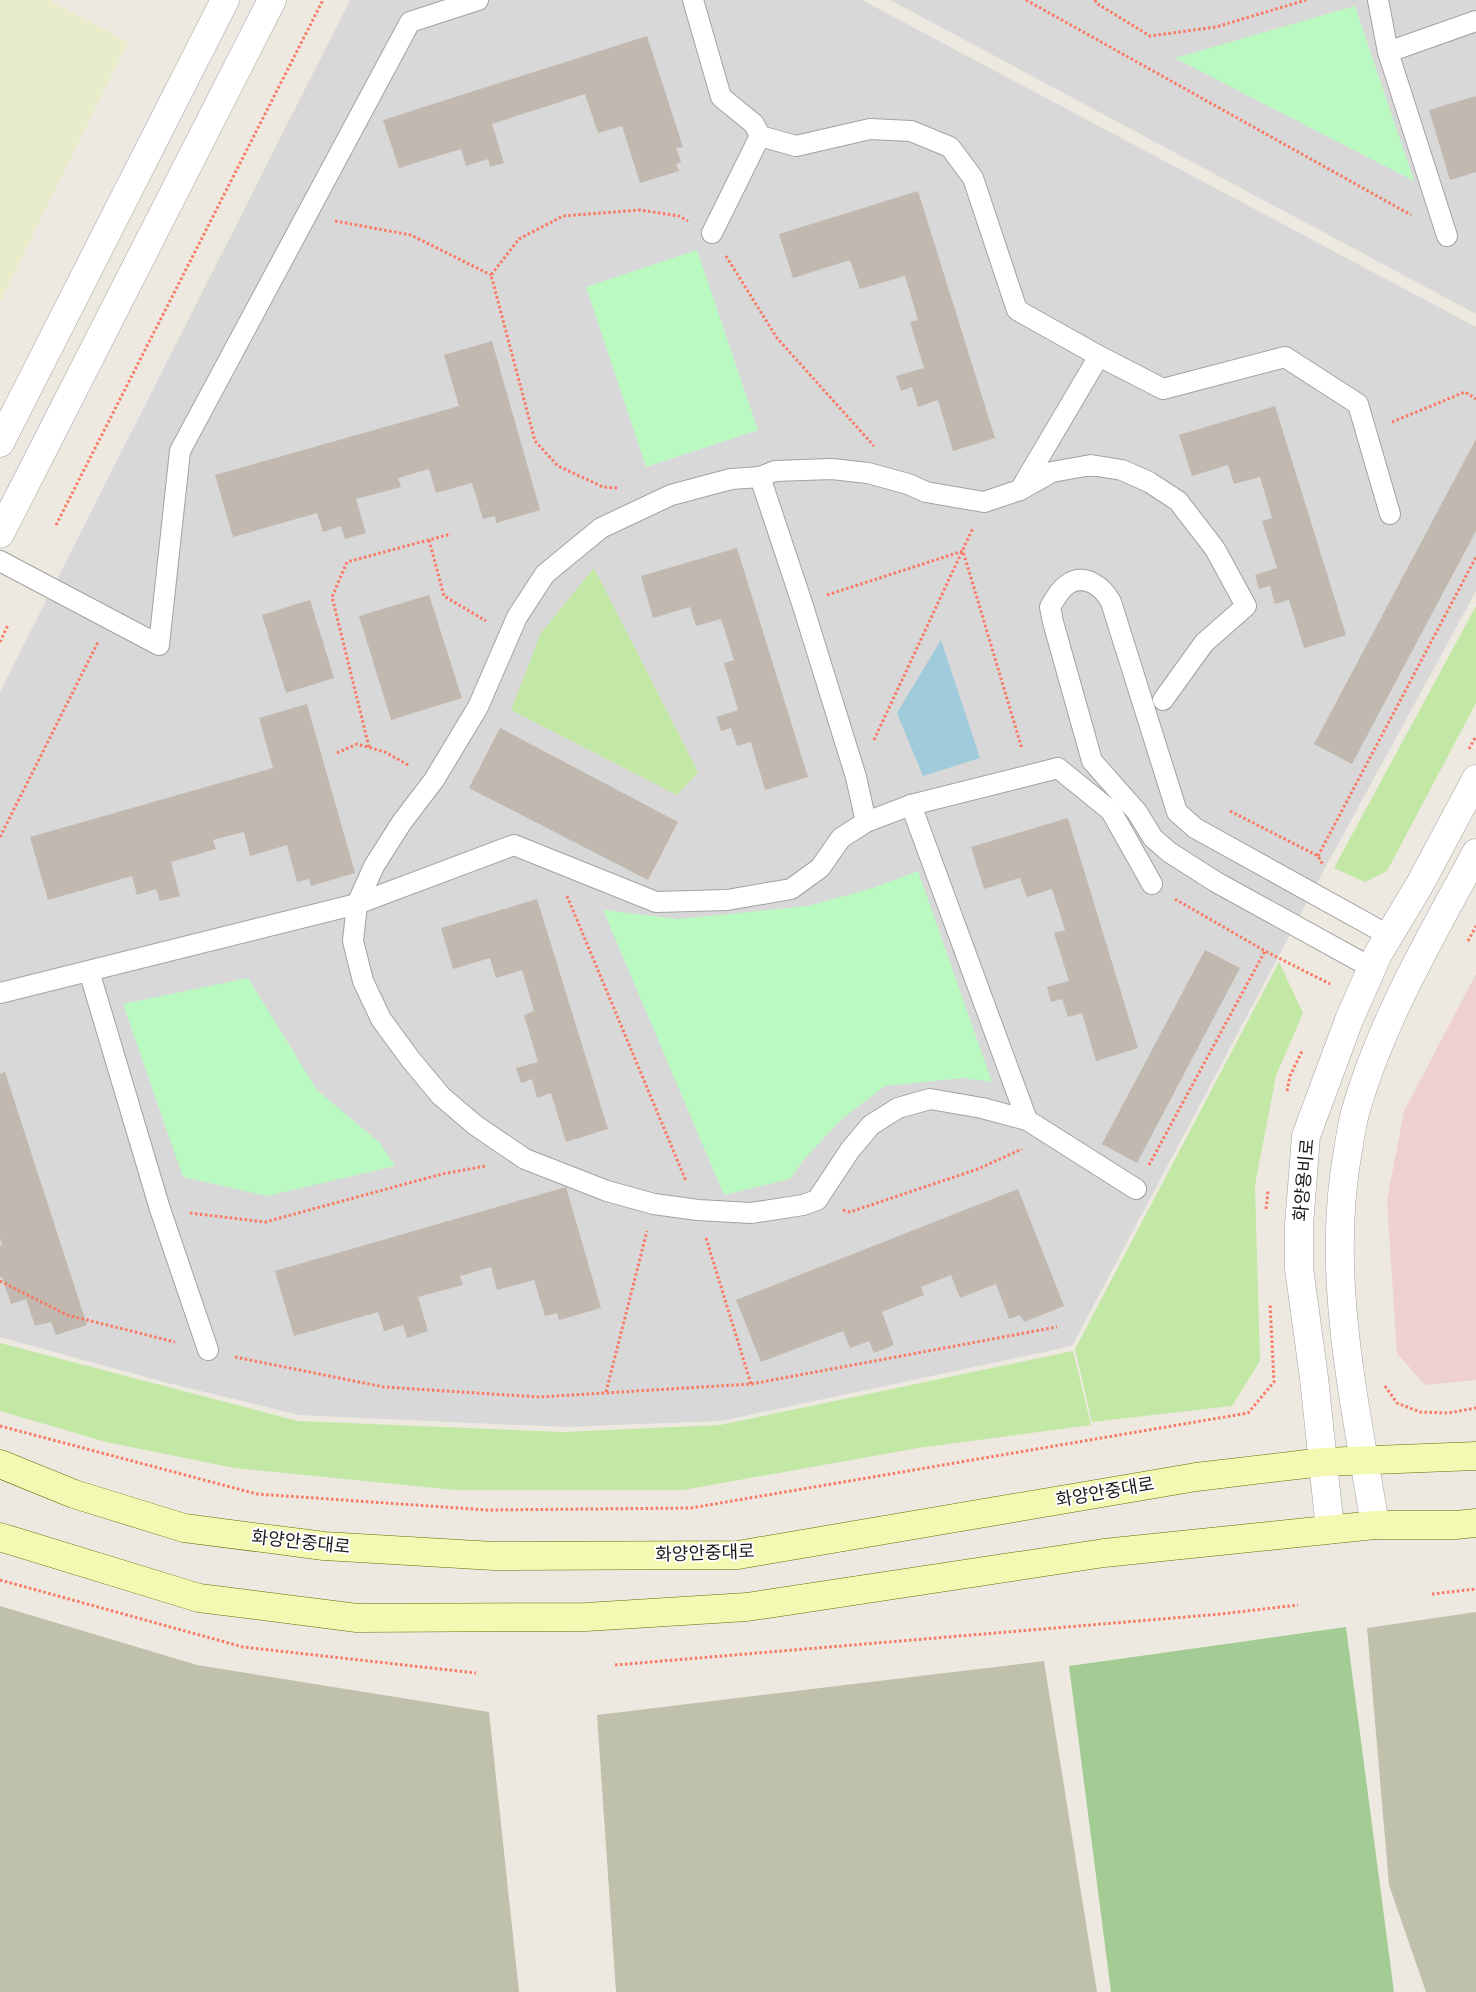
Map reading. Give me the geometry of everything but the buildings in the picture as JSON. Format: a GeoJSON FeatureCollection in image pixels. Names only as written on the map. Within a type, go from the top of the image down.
{"type":"FeatureCollection","features":[{"type":"Feature","properties":{"kind":"main road","name":"화양안중대로"},"geometry":{"type":"LineString","coordinates":[[0,1464],[74,1494],[184,1528],[324,1546],[494,1556],[738,1555],[1196,1477],[1323,1462],[1476,1456]]}},
{"type":"Feature","properties":{"kind":"main road"},"geometry":{"type":"LineString","coordinates":[[0,1536],[199,1598],[357,1618],[586,1617],[747,1607],[1104,1553],[1330,1529],[1376,1525],[1456,1525],[1476,1523]]}},
{"type":"Feature","properties":{"kind":"street"},"geometry":{"type":"LineString","coordinates":[[0,443],[225,0]]}},
{"type":"Feature","properties":{"kind":"street"},"geometry":{"type":"LineString","coordinates":[[0,534],[272,0]]}},
{"type":"Feature","properties":{"kind":"street","name":"화양용비로"},"geometry":{"type":"LineString","coordinates":[[1330,1529],[1299,1268],[1306,1136],[1349,1020],[1372,968],[1388,935],[1420,884],[1476,779]]}},
{"type":"Feature","properties":{"kind":"street"},"geometry":{"type":"LineString","coordinates":[[1376,1525],[1350,1378],[1338,1266],[1342,1183],[1355,1114],[1382,1034],[1476,853]]}},
{"type":"Feature","properties":{"kind":"lane"},"geometry":{"type":"LineString","coordinates":[[0,561],[159,645],[180,451],[410,22],[478,0]]}},
{"type":"Feature","properties":{"kind":"lane"},"geometry":{"type":"LineString","coordinates":[[693,0],[721,97],[754,124],[760,136],[796,146],[870,128],[911,132],[950,147],[973,178],[1016,310],[1098,356],[1163,389],[1285,357],[1358,404],[1390,514]]}},
{"type":"Feature","properties":{"kind":"lane"},"geometry":{"type":"LineString","coordinates":[[1378,0],[1388,52],[1448,236]]}},
{"type":"Feature","properties":{"kind":"lane"},"geometry":{"type":"LineString","coordinates":[[1388,52],[1476,21]]}},
{"type":"Feature","properties":{"kind":"lane"},"geometry":{"type":"LineString","coordinates":[[712,233],[760,136]]}},
{"type":"Feature","properties":{"kind":"lane"},"geometry":{"type":"LineString","coordinates":[[1020,490],[1098,356]]}},
{"type":"Feature","properties":{"kind":"lane"},"geometry":{"type":"LineString","coordinates":[[1136,1189],[1027,1120],[982,1108],[930,1098],[898,1108],[872,1125],[850,1150],[817,1200],[802,1205],[751,1213],[698,1210],[654,1204],[607,1192],[525,1159],[475,1125],[441,1096],[411,1060],[381,1019],[363,982],[353,941],[357,904],[374,866],[402,822],[434,780],[478,707],[517,617],[545,574],[601,528],[672,495],[731,479],[760,477],[775,471],[832,469],[868,473],[908,484],[926,492],[984,502],[1020,490],[1052,472],[1091,466],[1122,470],[1149,482],[1178,501],[1215,548],[1246,606],[1204,644],[1163,700]]}},
{"type":"Feature","properties":{"kind":"lane"},"geometry":{"type":"LineString","coordinates":[[760,477],[802,603],[856,777],[866,822]]}},
{"type":"Feature","properties":{"kind":"lane"},"geometry":{"type":"LineString","coordinates":[[1372,968],[1216,882],[1169,852],[1153,838],[1137,812],[1092,761],[1050,606],[1068,584],[1079,580],[1094,583],[1106,592],[1111,602],[1177,812],[1195,828],[1388,935]]}},
{"type":"Feature","properties":{"kind":"lane"},"geometry":{"type":"LineString","coordinates":[[0,993],[357,904],[514,846],[656,902],[727,900],[791,889],[820,868],[841,838],[866,822],[911,805],[1058,768],[1111,811],[1152,884]]}},
{"type":"Feature","properties":{"kind":"lane"},"geometry":{"type":"LineString","coordinates":[[911,805],[1027,1120]]}},
{"type":"Feature","properties":{"kind":"lane"},"geometry":{"type":"LineString","coordinates":[[1117,821],[1137,812]]}},
{"type":"Feature","properties":{"kind":"lane"},"geometry":{"type":"LineString","coordinates":[[89,971],[160,1209],[208,1350]]}},
{"type":"Feature","properties":{"kind":"path"},"geometry":{"type":"LineString","coordinates":[[56,525],[323,0]]}},
{"type":"Feature","properties":{"kind":"path"},"geometry":{"type":"LineString","coordinates":[[1026,0],[1448,236]]}},
{"type":"Feature","properties":{"kind":"path"},"geometry":{"type":"LineString","coordinates":[[1095,0],[1096,3],[1150,36],[1216,27],[1306,0]]}},
{"type":"Feature","properties":{"kind":"path"},"geometry":{"type":"LineString","coordinates":[[491,275],[520,239],[563,216],[640,210],[679,216],[712,233],[777,338],[875,447]]}},
{"type":"Feature","properties":{"kind":"path"},"geometry":{"type":"LineString","coordinates":[[306,216],[411,235],[491,275],[535,441],[558,466],[603,487],[623,489]]}},
{"type":"Feature","properties":{"kind":"path"},"geometry":{"type":"LineString","coordinates":[[1366,432],[1465,392],[1476,399]]}},
{"type":"Feature","properties":{"kind":"path"},"geometry":{"type":"LineString","coordinates":[[856,777],[963,551],[984,502]]}},
{"type":"Feature","properties":{"kind":"path"},"geometry":{"type":"LineString","coordinates":[[369,747],[332,597],[348,562],[450,534]]}},
{"type":"Feature","properties":{"kind":"path"},"geometry":{"type":"LineString","coordinates":[[430,540],[444,596],[509,634]]}},
{"type":"Feature","properties":{"kind":"path"},"geometry":{"type":"LineString","coordinates":[[802,603],[963,551]]}},
{"type":"Feature","properties":{"kind":"path"},"geometry":{"type":"LineString","coordinates":[[963,551],[1030,776]]}},
{"type":"Feature","properties":{"kind":"path"},"geometry":{"type":"LineString","coordinates":[[1318,856],[1476,557]]}},
{"type":"Feature","properties":{"kind":"path"},"geometry":{"type":"LineString","coordinates":[[0,837],[110,619]]}},
{"type":"Feature","properties":{"kind":"path"},"geometry":{"type":"LineString","coordinates":[[0,642],[8,626]]}},
{"type":"Feature","properties":{"kind":"path"},"geometry":{"type":"LineString","coordinates":[[337,753],[357,744],[369,747],[385,752],[434,780]]}},
{"type":"Feature","properties":{"kind":"path"},"geometry":{"type":"LineString","coordinates":[[552,861],[698,1210],[751,1384]]}},
{"type":"Feature","properties":{"kind":"path"},"geometry":{"type":"LineString","coordinates":[[1152,884],[1182,904],[1330,984]]}},
{"type":"Feature","properties":{"kind":"path"},"geometry":{"type":"LineString","coordinates":[[1468,942],[1476,926]]}},
{"type":"Feature","properties":{"kind":"path"},"geometry":{"type":"LineString","coordinates":[[1136,1189],[1266,951]]}},
{"type":"Feature","properties":{"kind":"path"},"geometry":{"type":"LineString","coordinates":[[1328,992],[1332,979]]}},
{"type":"Feature","properties":{"kind":"path"},"geometry":{"type":"LineString","coordinates":[[1286,1095],[1290,1076],[1302,1050]]}},
{"type":"Feature","properties":{"kind":"path"},"geometry":{"type":"LineString","coordinates":[[817,1200],[850,1212],[978,1169],[1026,1148],[1027,1120]]}},
{"type":"Feature","properties":{"kind":"path"},"geometry":{"type":"LineString","coordinates":[[160,1209],[265,1222],[442,1174],[525,1159]]}},
{"type":"Feature","properties":{"kind":"path"},"geometry":{"type":"LineString","coordinates":[[1266,1210],[1268,1190]]}},
{"type":"Feature","properties":{"kind":"path"},"geometry":{"type":"LineString","coordinates":[[606,1392],[654,1204]]}},
{"type":"Feature","properties":{"kind":"path"},"geometry":{"type":"LineString","coordinates":[[0,1281],[68,1315],[208,1350],[384,1387],[539,1396],[751,1384],[1057,1327]]}},
{"type":"Feature","properties":{"kind":"path"},"geometry":{"type":"LineString","coordinates":[[0,1426],[257,1494],[487,1510],[691,1508],[1248,1413],[1274,1382],[1270,1296]]}},
{"type":"Feature","properties":{"kind":"path"},"geometry":{"type":"LineString","coordinates":[[1381,1381],[1396,1403],[1420,1412],[1448,1413],[1476,1408]]}},
{"type":"Feature","properties":{"kind":"path"},"geometry":{"type":"LineString","coordinates":[[1432,1594],[1476,1589]]}},
{"type":"Feature","properties":{"kind":"path"},"geometry":{"type":"LineString","coordinates":[[616,1664],[1211,1615],[1298,1605]]}},
{"type":"Feature","properties":{"kind":"shaded area"},"geometry":{"type":"Polygon","coordinates":[[[0,0],[50,0],[128,42],[0,302],[0,0]]]}},
{"type":"Feature","properties":{"kind":"shaded area"},"geometry":{"type":"Polygon","coordinates":[[[350,0],[862,0],[1476,327],[1476,591],[1330,859],[1072,1346],[721,1421],[562,1427],[299,1415],[164,1382],[0,1337],[0,692],[350,0]]]}},
{"type":"Feature","properties":{"kind":"shaded area"},"geometry":{"type":"Polygon","coordinates":[[[890,0],[1476,0],[1476,314],[890,0]]]}},
{"type":"Feature","properties":{"kind":"shaded area"},"geometry":{"type":"Polygon","coordinates":[[[1476,974],[1476,1380],[1425,1385],[1397,1353],[1387,1201],[1404,1111],[1476,974]]]}},
{"type":"Feature","properties":{"kind":"shaded area"},"geometry":{"type":"Polygon","coordinates":[[[0,1606],[197,1665],[489,1712],[519,1992],[0,1992],[0,1606]]]}},
{"type":"Feature","properties":{"kind":"shaded area"},"geometry":{"type":"Polygon","coordinates":[[[1476,1612],[1476,1992],[1426,1992],[1389,1885],[1367,1628],[1476,1612]]]}},
{"type":"Feature","properties":{"kind":"shaded area"},"geometry":{"type":"Polygon","coordinates":[[[1044,1661],[1097,1992],[616,1992],[597,1715],[1044,1661]]]}},
{"type":"Feature","properties":{"kind":"green space"},"geometry":{"type":"Polygon","coordinates":[[[1355,6],[1414,181],[1175,58],[1355,6]]]}},
{"type":"Feature","properties":{"kind":"green space"},"geometry":{"type":"Polygon","coordinates":[[[697,250],[758,430],[646,467],[586,287],[697,250]]]}},
{"type":"Feature","properties":{"kind":"green space"},"geometry":{"type":"Polygon","coordinates":[[[594,568],[698,772],[677,795],[511,710],[541,633],[594,568]]]}},
{"type":"Feature","properties":{"kind":"green space"},"geometry":{"type":"Polygon","coordinates":[[[1476,606],[1476,703],[1387,871],[1365,882],[1334,868],[1476,606]]]}},
{"type":"Feature","properties":{"kind":"green space"},"geometry":{"type":"Polygon","coordinates":[[[918,871],[992,1082],[963,1078],[885,1086],[842,1119],[805,1158],[790,1179],[724,1195],[603,910],[678,919],[808,906],[873,888],[918,871]]]}},
{"type":"Feature","properties":{"kind":"green space"},"geometry":{"type":"Polygon","coordinates":[[[1279,962],[1303,1013],[1276,1076],[1255,1185],[1260,1361],[1232,1406],[1092,1422],[1075,1349],[1279,962]]]}},
{"type":"Feature","properties":{"kind":"green space"},"geometry":{"type":"Polygon","coordinates":[[[248,978],[317,1090],[380,1143],[395,1166],[267,1196],[183,1177],[123,1004],[248,978]]]}},
{"type":"Feature","properties":{"kind":"green space"},"geometry":{"type":"Polygon","coordinates":[[[0,1343],[298,1421],[563,1432],[720,1425],[1073,1351],[1091,1425],[918,1448],[683,1490],[455,1490],[234,1468],[106,1442],[0,1411],[0,1343]]]}},
{"type":"Feature","properties":{"kind":"green space"},"geometry":{"type":"Polygon","coordinates":[[[1346,1627],[1394,1992],[1111,1992],[1069,1666],[1346,1627]]]}},
{"type":"Feature","properties":{"kind":"water"},"geometry":{"type":"Polygon","coordinates":[[[941,640],[980,758],[923,776],[897,713],[941,640]]]}}]}
